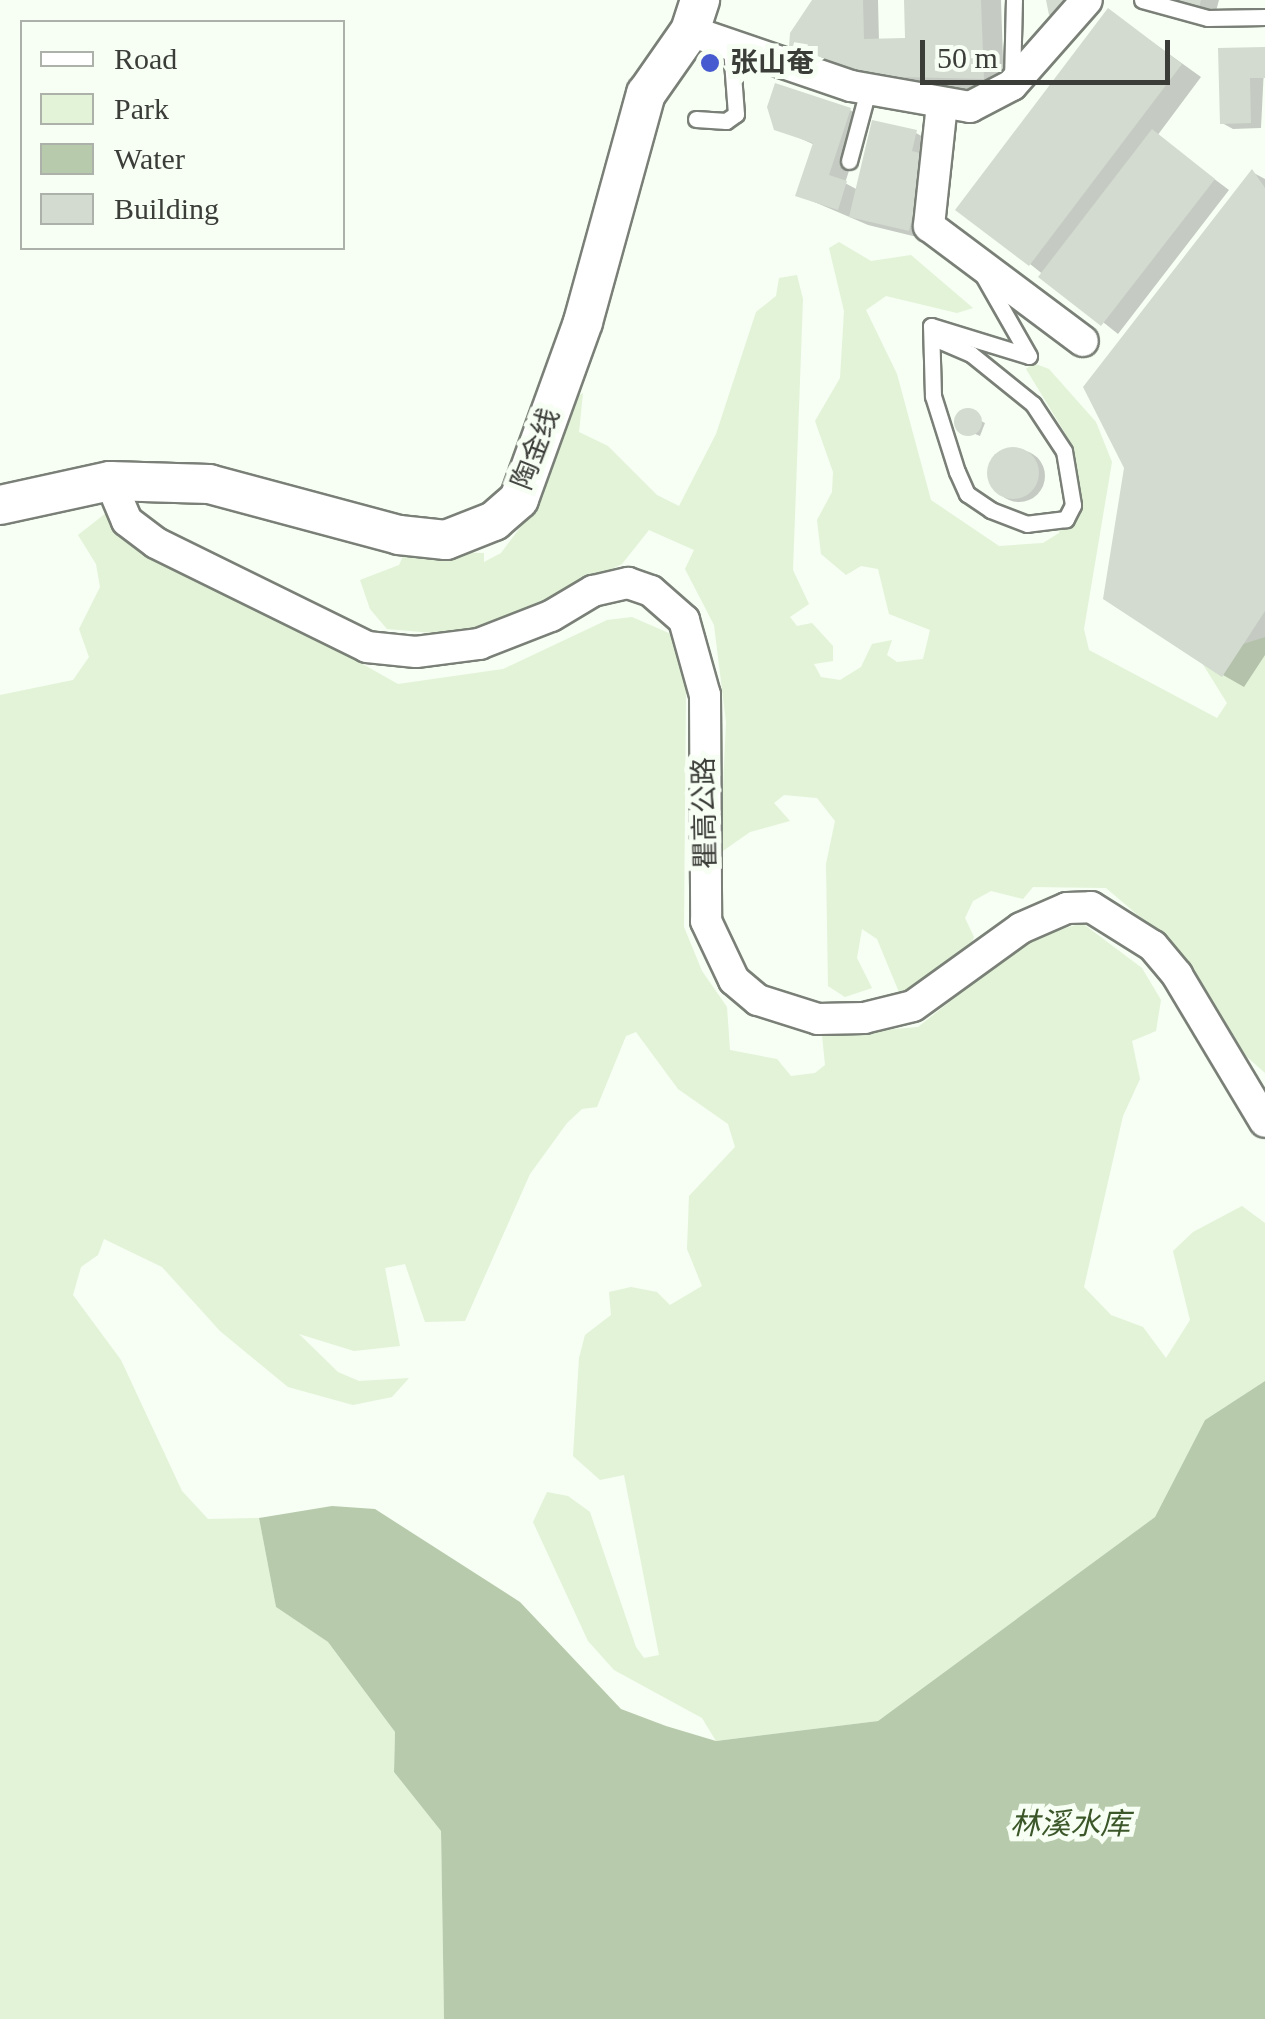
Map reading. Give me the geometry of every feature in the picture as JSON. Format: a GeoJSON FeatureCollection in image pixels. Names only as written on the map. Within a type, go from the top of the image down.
{"type":"FeatureCollection","features":[{"type":"Feature","properties":{"kind":"street"},"geometry":{"type":"LineString","coordinates":[[695,15],[731,47],[868,90],[970,107],[1012,85],[1087,0]]}},
{"type":"Feature","properties":{"kind":"street","name":"陶金线"},"geometry":{"type":"LineString","coordinates":[[0,506],[110,481],[210,484],[399,535],[446,540],[494,521],[519,499],[583,322],[646,94],[695,15]]}},
{"type":"Feature","properties":{"kind":"street"},"geometry":{"type":"LineString","coordinates":[[942,104],[930,226],[1083,341]]}},
{"type":"Feature","properties":{"kind":"street","name":"瞿高公路"},"geometry":{"type":"LineString","coordinates":[[110,481],[127,520],[156,543],[367,646],[416,652],[479,644],[551,616],[593,592],[628,583],[651,591],[684,620],[705,696],[706,921],[734,980],[758,1000],[818,1019],[864,1018],[913,1006],[1021,928],[1068,908],[1091,907],[1153,946],[1178,975],[1265,1122]]}},
{"type":"Feature","properties":{"kind":"lane"},"geometry":{"type":"LineString","coordinates":[[1012,85],[1014,0]]}},
{"type":"Feature","properties":{"kind":"lane"},"geometry":{"type":"LineString","coordinates":[[1142,0],[1208,18],[1265,17]]}},
{"type":"Feature","properties":{"kind":"lane"},"geometry":{"type":"LineString","coordinates":[[696,119],[726,121],[736,114],[731,47]]}},
{"type":"Feature","properties":{"kind":"lane"},"geometry":{"type":"LineString","coordinates":[[849,161],[868,90]]}},
{"type":"Feature","properties":{"kind":"lane"},"geometry":{"type":"LineString","coordinates":[[934,338],[972,354],[1033,404],[1064,451],[1073,505],[1066,520],[1027,524],[968,494],[933,396],[934,338],[930,326],[1029,356],[978,264]]}},
{"type":"Feature","properties":{"kind":"green space"},"geometry":{"type":"Polygon","coordinates":[[[839,242],[871,261],[911,255],[973,308],[957,313],[886,296],[866,310],[897,374],[931,500],[999,546],[1043,543],[1059,533],[1070,464],[1065,433],[1026,369],[1033,363],[1049,369],[1096,422],[1112,462],[1084,629],[1089,650],[1217,718],[1227,703],[1199,658],[1265,637],[1265,1073],[1246,1056],[1174,946],[1106,888],[1033,887],[1023,899],[991,891],[973,901],[965,918],[974,937],[968,951],[901,997],[877,939],[862,929],[857,958],[872,988],[845,997],[828,986],[826,864],[835,821],[817,798],[784,795],[774,803],[790,821],[750,832],[720,853],[726,722],[714,625],[685,569],[694,550],[649,530],[622,564],[487,629],[445,634],[387,629],[370,609],[360,580],[399,565],[405,552],[484,553],[484,562],[501,553],[543,497],[566,403],[583,393],[579,432],[608,446],[657,495],[679,506],[716,434],[756,312],[776,296],[779,278],[797,275],[803,299],[793,570],[809,604],[790,617],[797,626],[812,623],[833,646],[833,661],[814,664],[821,677],[840,680],[861,667],[872,644],[892,640],[887,655],[897,662],[923,659],[930,630],[889,614],[878,569],[861,566],[846,575],[821,554],[817,520],[832,492],[833,472],[815,421],[840,378],[844,311],[829,248],[839,242]]]}},
{"type":"Feature","properties":{"kind":"green space"},"geometry":{"type":"Polygon","coordinates":[[[106,513],[150,523],[313,636],[398,684],[503,669],[607,620],[632,617],[671,634],[686,686],[684,927],[702,971],[727,1007],[730,1050],[777,1059],[791,1076],[815,1073],[825,1065],[822,1035],[918,1027],[1027,940],[1082,923],[1142,968],[1161,1000],[1156,1031],[1132,1041],[1140,1079],[1123,1116],[1084,1287],[1111,1315],[1143,1327],[1166,1358],[1190,1320],[1173,1251],[1193,1232],[1242,1206],[1265,1223],[1265,1381],[1205,1420],[1155,1517],[878,1721],[716,1741],[702,1718],[614,1670],[588,1641],[533,1522],[547,1492],[568,1496],[590,1512],[636,1647],[644,1658],[659,1655],[624,1475],[600,1480],[573,1456],[579,1358],[585,1335],[611,1315],[609,1292],[631,1287],[657,1292],[670,1305],[702,1286],[687,1249],[689,1196],[735,1147],[728,1124],[678,1089],[636,1032],[626,1036],[597,1107],[582,1109],[567,1123],[530,1174],[465,1321],[425,1322],[405,1264],[385,1268],[400,1346],[354,1351],[299,1334],[338,1372],[359,1381],[409,1378],[392,1397],[353,1405],[288,1387],[220,1331],[162,1267],[104,1239],[98,1255],[81,1267],[73,1295],[121,1360],[182,1491],[208,1519],[259,1518],[276,1607],[328,1642],[395,1732],[394,1772],[441,1831],[444,2019],[0,2019],[0,695],[73,680],[89,657],[79,629],[100,587],[96,564],[78,535],[106,513]]]}},
{"type":"Feature","properties":{"kind":"water","name":"林溪水库"},"geometry":{"type":"Polygon","coordinates":[[[1265,1381],[1265,2019],[444,2019],[441,1831],[394,1772],[395,1732],[328,1642],[276,1607],[259,1518],[332,1506],[375,1509],[520,1602],[621,1709],[666,1726],[716,1741],[878,1721],[1155,1517],[1205,1420],[1265,1381]]]}},
{"type":"Feature","properties":{"kind":"building"},"geometry":{"type":"Polygon","coordinates":[[[812,0],[863,0],[864,39],[905,38],[904,0],[981,0],[984,79],[861,76],[789,47],[790,33],[812,0]]]}},
{"type":"Feature","properties":{"kind":"building"},"geometry":{"type":"Polygon","coordinates":[[[1046,0],[1077,0],[1071,15],[1049,15],[1046,0]]]}},
{"type":"Feature","properties":{"kind":"building"},"geometry":{"type":"Polygon","coordinates":[[[1174,0],[1201,0],[1199,8],[1174,0]]]}},
{"type":"Feature","properties":{"kind":"building"},"geometry":{"type":"Polygon","coordinates":[[[1108,8],[1182,64],[1029,266],[955,210],[1108,8]]]}},
{"type":"Feature","properties":{"kind":"building"},"geometry":{"type":"Polygon","coordinates":[[[1265,47],[1265,78],[1250,78],[1251,123],[1220,124],[1218,48],[1265,47]]]}},
{"type":"Feature","properties":{"kind":"building"},"geometry":{"type":"Polygon","coordinates":[[[775,83],[851,108],[829,175],[847,181],[838,210],[795,196],[813,143],[774,130],[767,107],[775,83]]]}},
{"type":"Feature","properties":{"kind":"building"},"geometry":{"type":"Polygon","coordinates":[[[872,120],[917,130],[912,151],[927,155],[909,231],[849,217],[872,120]]]}},
{"type":"Feature","properties":{"kind":"building"},"geometry":{"type":"Polygon","coordinates":[[[1152,129],[1215,179],[1101,326],[1038,277],[1152,129]]]}},
{"type":"Feature","properties":{"kind":"building"},"geometry":{"type":"Polygon","coordinates":[[[1252,169],[1265,188],[1265,611],[1222,677],[1103,599],[1124,468],[1083,387],[1252,169]]]}},
{"type":"Feature","properties":{"kind":"building"},"geometry":{"type":"Polygon","coordinates":[[[968,408],[978,412],[982,422],[978,432],[968,436],[958,432],[954,422],[958,412],[968,408]]]}},
{"type":"Feature","properties":{"kind":"building"},"geometry":{"type":"Polygon","coordinates":[[[1013,447],[1031,455],[1039,473],[1031,491],[1013,499],[995,491],[987,473],[995,455],[1013,447]]]}},
{"type":"Feature","properties":{"kind":"place","name":"张山奄"},"geometry":{"type":"Point","coordinates":[710,63]}}]}
